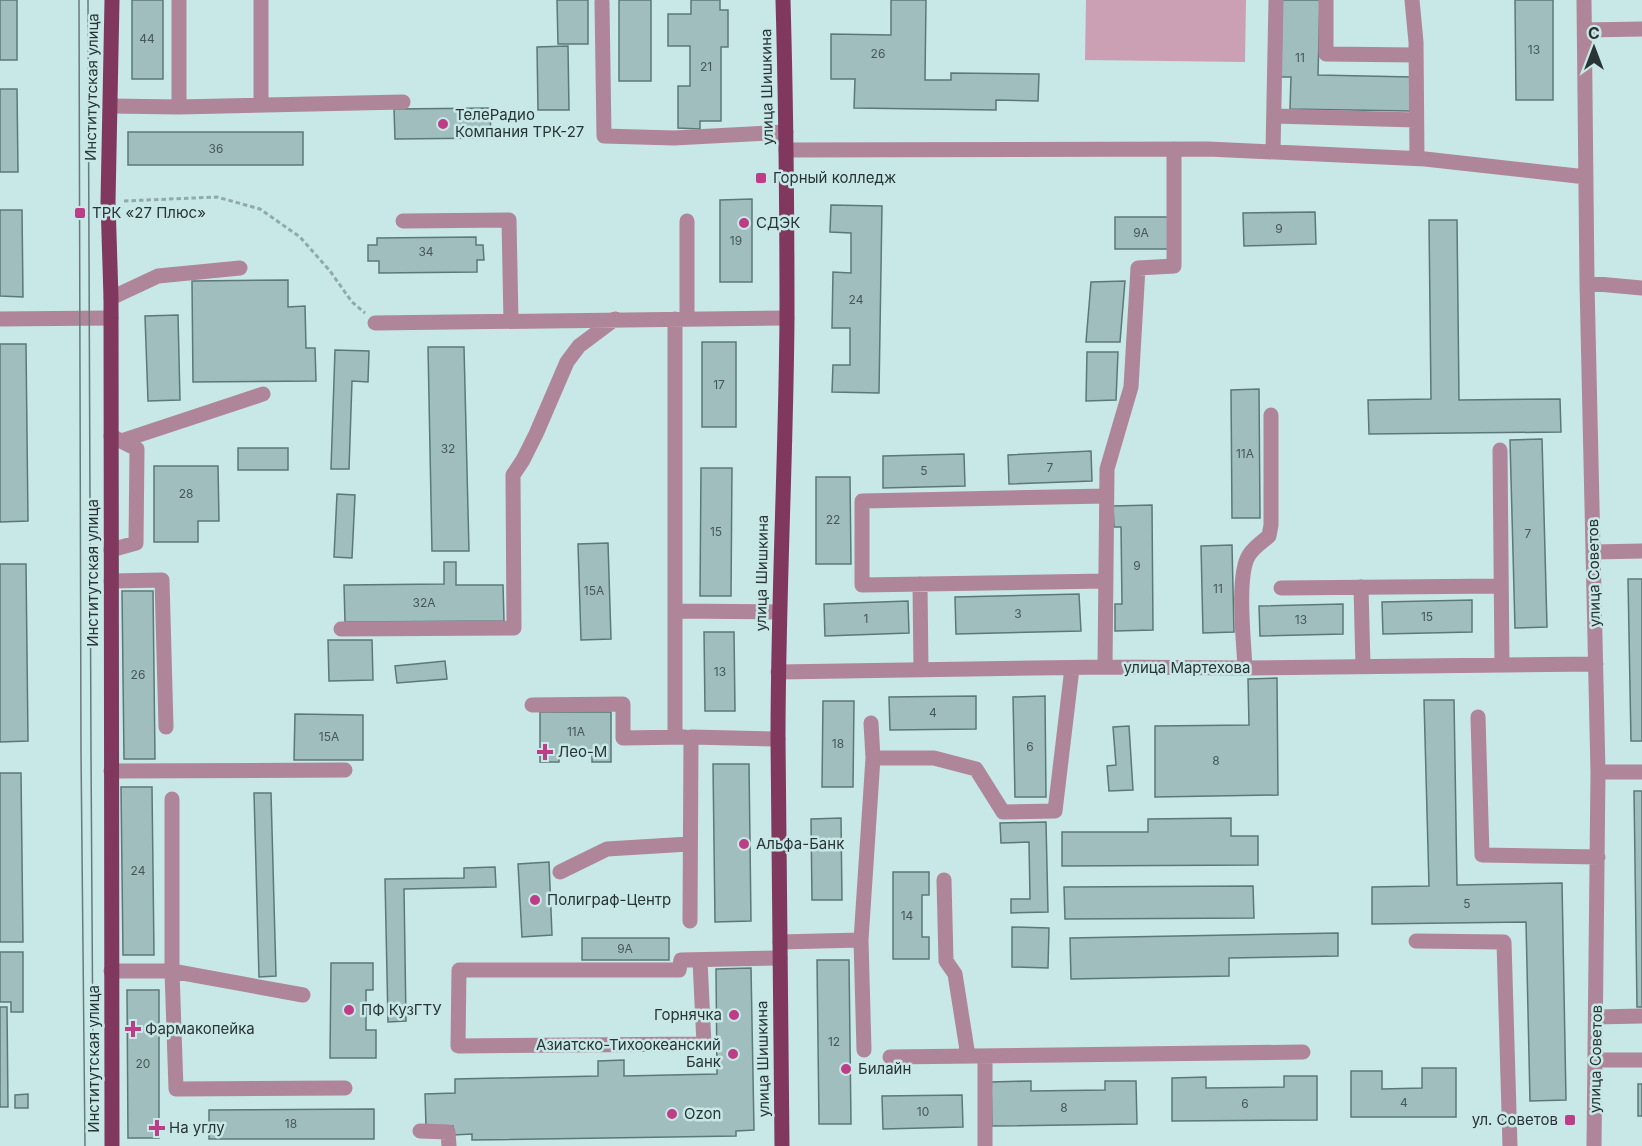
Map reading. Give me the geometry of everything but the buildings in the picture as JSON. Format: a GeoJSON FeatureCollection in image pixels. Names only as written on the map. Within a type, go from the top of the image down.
{"type":"FeatureCollection","features":[{"type":"Feature","properties":{"kind":"main road","name":"Институтская улица"},"geometry":{"type":"LineString","coordinates":[[112,0],[108,202],[116,438],[111,550],[112,1146]]}},
{"type":"Feature","properties":{"kind":"main road","name":"улица Шишкина"},"geometry":{"type":"LineString","coordinates":[[782,1146],[778,672],[787,318],[783,0]]}},
{"type":"Feature","properties":{"kind":"street"},"geometry":{"type":"LineString","coordinates":[[179,0],[179,107]]}},
{"type":"Feature","properties":{"kind":"street"},"geometry":{"type":"LineString","coordinates":[[261,0],[261,105]]}},
{"type":"Feature","properties":{"kind":"street"},"geometry":{"type":"LineString","coordinates":[[1274,152],[1276,0]]}},
{"type":"Feature","properties":{"kind":"street"},"geometry":{"type":"LineString","coordinates":[[1326,0],[1326,54],[1416,55]]}},
{"type":"Feature","properties":{"kind":"street"},"geometry":{"type":"LineString","coordinates":[[1412,0],[1416,55],[1417,159]]}},
{"type":"Feature","properties":{"kind":"street","name":"улица Советов"},"geometry":{"type":"LineString","coordinates":[[1584,0],[1587,283],[1598,772],[1594,1146]]}},
{"type":"Feature","properties":{"kind":"street"},"geometry":{"type":"LineString","coordinates":[[602,2],[604,136],[674,138],[786,132]]}},
{"type":"Feature","properties":{"kind":"street"},"geometry":{"type":"LineString","coordinates":[[1584,30],[1642,28]]}},
{"type":"Feature","properties":{"kind":"street"},"geometry":{"type":"LineString","coordinates":[[111,106],[179,107],[403,102]]}},
{"type":"Feature","properties":{"kind":"street"},"geometry":{"type":"LineString","coordinates":[[1274,116],[1416,120]]}},
{"type":"Feature","properties":{"kind":"street"},"geometry":{"type":"LineString","coordinates":[[786,150],[1174,149],[1274,152],[1417,159],[1586,177]]}},
{"type":"Feature","properties":{"kind":"street"},"geometry":{"type":"LineString","coordinates":[[1105,668],[1107,469],[1131,387],[1138,268],[1174,266],[1174,149]]}},
{"type":"Feature","properties":{"kind":"street"},"geometry":{"type":"LineString","coordinates":[[403,221],[509,220],[511,321]]}},
{"type":"Feature","properties":{"kind":"street"},"geometry":{"type":"LineString","coordinates":[[675,738],[675,611],[681,319],[687,221]]}},
{"type":"Feature","properties":{"kind":"street"},"geometry":{"type":"LineString","coordinates":[[111,298],[158,276],[240,268]]}},
{"type":"Feature","properties":{"kind":"street"},"geometry":{"type":"LineString","coordinates":[[1587,283],[1642,288]]}},
{"type":"Feature","properties":{"kind":"street"},"geometry":{"type":"LineString","coordinates":[[0,319],[111,318]]}},
{"type":"Feature","properties":{"kind":"street"},"geometry":{"type":"LineString","coordinates":[[375,323],[787,318]]}},
{"type":"Feature","properties":{"kind":"street"},"geometry":{"type":"LineString","coordinates":[[341,629],[514,628],[513,475],[536,434],[567,362],[579,346],[615,319]]}},
{"type":"Feature","properties":{"kind":"street"},"geometry":{"type":"LineString","coordinates":[[116,438],[263,394]]}},
{"type":"Feature","properties":{"kind":"street"},"geometry":{"type":"LineString","coordinates":[[1245,668],[1243,575],[1249,556],[1269,536],[1271,525],[1271,415]]}},
{"type":"Feature","properties":{"kind":"street"},"geometry":{"type":"LineString","coordinates":[[111,550],[136,543],[137,449],[116,438]]}},
{"type":"Feature","properties":{"kind":"street"},"geometry":{"type":"LineString","coordinates":[[1500,450],[1502,665]]}},
{"type":"Feature","properties":{"kind":"street"},"geometry":{"type":"LineString","coordinates":[[1106,496],[862,501],[862,585],[1106,581]]}},
{"type":"Feature","properties":{"kind":"street"},"geometry":{"type":"LineString","coordinates":[[1594,552],[1642,551]]}},
{"type":"Feature","properties":{"kind":"street"},"geometry":{"type":"LineString","coordinates":[[111,581],[162,580],[166,727]]}},
{"type":"Feature","properties":{"kind":"street"},"geometry":{"type":"LineString","coordinates":[[920,584],[921,670]]}},
{"type":"Feature","properties":{"kind":"street"},"geometry":{"type":"LineString","coordinates":[[1281,588],[1501,586]]}},
{"type":"Feature","properties":{"kind":"street"},"geometry":{"type":"LineString","coordinates":[[1361,587],[1363,667]]}},
{"type":"Feature","properties":{"kind":"street"},"geometry":{"type":"LineString","coordinates":[[675,611],[779,612]]}},
{"type":"Feature","properties":{"kind":"street","name":"улица Мартехова"},"geometry":{"type":"LineString","coordinates":[[778,672],[1596,664]]}},
{"type":"Feature","properties":{"kind":"street"},"geometry":{"type":"LineString","coordinates":[[873,758],[934,758],[976,769],[1004,812],[1055,811],[1072,668]]}},
{"type":"Feature","properties":{"kind":"street"},"geometry":{"type":"LineString","coordinates":[[532,705],[623,704],[624,738],[778,739]]}},
{"type":"Feature","properties":{"kind":"street"},"geometry":{"type":"LineString","coordinates":[[1478,717],[1482,855],[1598,857]]}},
{"type":"Feature","properties":{"kind":"street"},"geometry":{"type":"LineString","coordinates":[[864,1050],[861,940],[873,758],[871,723]]}},
{"type":"Feature","properties":{"kind":"street"},"geometry":{"type":"LineString","coordinates":[[690,921],[691,738]]}},
{"type":"Feature","properties":{"kind":"street"},"geometry":{"type":"LineString","coordinates":[[111,771],[345,770]]}},
{"type":"Feature","properties":{"kind":"street"},"geometry":{"type":"LineString","coordinates":[[1598,772],[1642,772]]}},
{"type":"Feature","properties":{"kind":"street"},"geometry":{"type":"LineString","coordinates":[[172,799],[172,971],[176,1089],[345,1088]]}},
{"type":"Feature","properties":{"kind":"street"},"geometry":{"type":"LineString","coordinates":[[560,872],[608,849],[689,844]]}},
{"type":"Feature","properties":{"kind":"street"},"geometry":{"type":"LineString","coordinates":[[944,880],[946,961],[955,974],[968,1056]]}},
{"type":"Feature","properties":{"kind":"street"},"geometry":{"type":"LineString","coordinates":[[780,942],[861,940]]}},
{"type":"Feature","properties":{"kind":"street"},"geometry":{"type":"LineString","coordinates":[[1416,941],[1504,942],[1510,1146]]}},
{"type":"Feature","properties":{"kind":"street"},"geometry":{"type":"LineString","coordinates":[[700,961],[704,1044],[458,1046],[459,970],[679,969],[681,960],[780,958]]}},
{"type":"Feature","properties":{"kind":"street"},"geometry":{"type":"LineString","coordinates":[[111,970],[172,971],[303,995]]}},
{"type":"Feature","properties":{"kind":"street"},"geometry":{"type":"LineString","coordinates":[[1596,1017],[1642,1016]]}},
{"type":"Feature","properties":{"kind":"street"},"geometry":{"type":"LineString","coordinates":[[890,1057],[1303,1052]]}},
{"type":"Feature","properties":{"kind":"street"},"geometry":{"type":"LineString","coordinates":[[985,1056],[985,1146]]}},
{"type":"Feature","properties":{"kind":"street"},"geometry":{"type":"LineString","coordinates":[[1595,1060],[1642,1060]]}},
{"type":"Feature","properties":{"kind":"street"},"geometry":{"type":"LineString","coordinates":[[420,1131],[448,1132],[449,1146]]}},
{"type":"Feature","properties":{"kind":"path"},"geometry":{"type":"LineString","coordinates":[[108,202],[217,196],[260,209],[300,237],[330,271],[352,302],[375,323]]}},
{"type":"Feature","properties":{"kind":"shaded area"},"geometry":{"type":"Polygon","coordinates":[[[1086,0],[1246,0],[1245,62],[1085,60],[1086,0]]]}},
{"type":"Feature","properties":{"kind":"tram line"},"geometry":{"type":"LineString","coordinates":[[79,0],[81,752],[85,1146]]}},
{"type":"Feature","properties":{"kind":"tram line"},"geometry":{"type":"LineString","coordinates":[[88,0],[93,1065]]}},
{"type":"Feature","properties":{"kind":"place","name":"ТелеРадио Компания ТРК-27"},"geometry":{"type":"Point","coordinates":[443,124]}},
{"type":"Feature","properties":{"kind":"place","name":"Горный колледж"},"geometry":{"type":"Point","coordinates":[761,178]}},
{"type":"Feature","properties":{"kind":"place","name":"ТРК «27 Плюс»"},"geometry":{"type":"Point","coordinates":[80,213]}},
{"type":"Feature","properties":{"kind":"place","name":"СДЭК"},"geometry":{"type":"Point","coordinates":[744,223]}},
{"type":"Feature","properties":{"kind":"place","name":"Лео-М"},"geometry":{"type":"Point","coordinates":[545,752]}},
{"type":"Feature","properties":{"kind":"place","name":"Альфа-Банк"},"geometry":{"type":"Point","coordinates":[744,844]}},
{"type":"Feature","properties":{"kind":"place","name":"Полиграф-Центр"},"geometry":{"type":"Point","coordinates":[535,900]}},
{"type":"Feature","properties":{"kind":"place","name":"ПФ КузГТУ"},"geometry":{"type":"Point","coordinates":[349,1010]}},
{"type":"Feature","properties":{"kind":"place","name":"Горнячка"},"geometry":{"type":"Point","coordinates":[734,1015]}},
{"type":"Feature","properties":{"kind":"place","name":"Фармакопейка"},"geometry":{"type":"Point","coordinates":[133,1029]}},
{"type":"Feature","properties":{"kind":"place","name":"Азиатско-Тихоокеанский Банк"},"geometry":{"type":"Point","coordinates":[733,1054]}},
{"type":"Feature","properties":{"kind":"place","name":"Билайн"},"geometry":{"type":"Point","coordinates":[846,1069]}},
{"type":"Feature","properties":{"kind":"place","name":"Ozon"},"geometry":{"type":"Point","coordinates":[672,1114]}},
{"type":"Feature","properties":{"kind":"place","name":"ул. Советов"},"geometry":{"type":"Point","coordinates":[1570,1120]}},
{"type":"Feature","properties":{"kind":"place","name":"На углу"},"geometry":{"type":"Point","coordinates":[157,1128]}}]}
